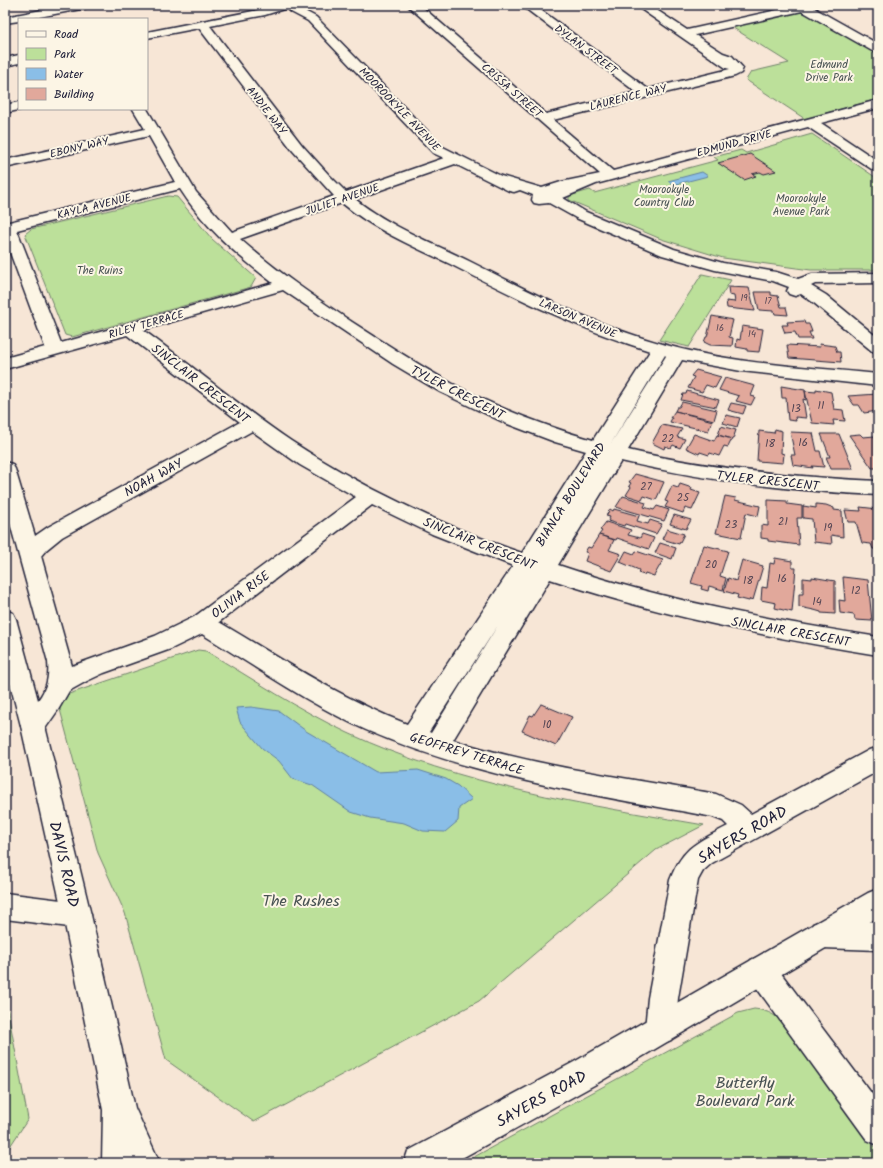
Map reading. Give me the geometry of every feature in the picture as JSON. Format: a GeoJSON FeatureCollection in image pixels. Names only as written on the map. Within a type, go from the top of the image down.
{"type":"FeatureCollection","features":[{"type":"Feature","properties":{"kind":"street"},"geometry":{"type":"LineString","coordinates":[[5,20],[86,5]]}},
{"type":"Feature","properties":{"kind":"street","name":"CRISSA STREET"},"geometry":{"type":"LineString","coordinates":[[414,5],[610,176]]}},
{"type":"Feature","properties":{"kind":"street","name":"DYLAN STREET"},"geometry":{"type":"LineString","coordinates":[[527,5],[645,93]]}},
{"type":"Feature","properties":{"kind":"street","name":"LAURENCE WAY"},"geometry":{"type":"LineString","coordinates":[[544,118],[731,73],[737,70],[733,63],[719,56],[641,5]]}},
{"type":"Feature","properties":{"kind":"street"},"geometry":{"type":"LineString","coordinates":[[685,34],[808,6],[875,45]]}},
{"type":"Feature","properties":{"kind":"street"},"geometry":{"type":"LineString","coordinates":[[148,35],[290,8]]}},
{"type":"Feature","properties":{"kind":"street","name":"MOOROOKYLE AVENUE"},"geometry":{"type":"LineString","coordinates":[[290,8],[311,11],[435,147],[450,157],[543,197],[563,211],[582,215],[668,252],[721,267],[759,275],[800,288],[878,347]]}},
{"type":"Feature","properties":{"kind":"street"},"geometry":{"type":"LineString","coordinates":[[758,8],[769,15]]}},
{"type":"Feature","properties":{"kind":"street","name":"ANDIE WAY"},"geometry":{"type":"LineString","coordinates":[[202,24],[299,152],[341,195]]}},
{"type":"Feature","properties":{"kind":"street"},"geometry":{"type":"LineString","coordinates":[[5,62],[18,59]]}},
{"type":"Feature","properties":{"kind":"street","name":"EDMUND DRIVE"},"geometry":{"type":"LineString","coordinates":[[543,197],[591,181],[878,104]]}},
{"type":"Feature","properties":{"kind":"street"},"geometry":{"type":"LineString","coordinates":[[5,109],[18,106]]}},
{"type":"Feature","properties":{"kind":"street","name":"TYLER CRESCENT"},"geometry":{"type":"LineString","coordinates":[[141,110],[184,184],[200,207],[225,234],[253,259],[286,284],[399,360],[450,390],[507,417],[608,451],[677,467],[729,477],[796,484],[878,488]]}},
{"type":"Feature","properties":{"kind":"street"},"geometry":{"type":"LineString","coordinates":[[810,122],[878,167]]}},
{"type":"Feature","properties":{"kind":"street","name":"EBONY WAY"},"geometry":{"type":"LineString","coordinates":[[5,164],[152,131]]}},
{"type":"Feature","properties":{"kind":"street","name":"JULIET AVENUE"},"geometry":{"type":"LineString","coordinates":[[225,234],[450,157]]}},
{"type":"Feature","properties":{"kind":"street","name":"KAYLA AVENUE"},"geometry":{"type":"LineString","coordinates":[[7,227],[184,184]]}},
{"type":"Feature","properties":{"kind":"street","name":"LARSON AVENUE"},"geometry":{"type":"LineString","coordinates":[[341,195],[376,220],[579,321],[669,351],[720,362],[775,370],[878,380]]}},
{"type":"Feature","properties":{"kind":"street"},"geometry":{"type":"LineString","coordinates":[[7,227],[55,350]]}},
{"type":"Feature","properties":{"kind":"street"},"geometry":{"type":"LineString","coordinates":[[800,288],[815,285],[831,279],[878,278]]}},
{"type":"Feature","properties":{"kind":"street","name":"RILEY TERRACE"},"geometry":{"type":"LineString","coordinates":[[6,364],[286,284]]}},
{"type":"Feature","properties":{"kind":"street","name":"MOOROOKYLE AVENUE"},"geometry":{"type":"LineString","coordinates":[[800,288],[810,301],[878,359]]}},
{"type":"Feature","properties":{"kind":"street","name":"SINCLAIR CRESCENT"},"geometry":{"type":"LineString","coordinates":[[131,329],[252,423],[308,460],[371,496],[433,525],[536,566],[658,603],[803,635],[878,646]]}},
{"type":"Feature","properties":{"kind":"street","name":"BIANCA BOULEVARD"},"geometry":{"type":"LineString","coordinates":[[436,746],[536,566],[669,351]]}},
{"type":"Feature","properties":{"kind":"street","name":"LARSON AVENUE"},"geometry":{"type":"LineString","coordinates":[[842,376],[878,371]]}},
{"type":"Feature","properties":{"kind":"street","name":"NOAH WAY"},"geometry":{"type":"LineString","coordinates":[[29,556],[38,545],[55,532],[252,423]]}},
{"type":"Feature","properties":{"kind":"street"},"geometry":{"type":"LineString","coordinates":[[5,469],[60,673],[33,726]]}},
{"type":"Feature","properties":{"kind":"street","name":"OLIVIA RISE"},"geometry":{"type":"LineString","coordinates":[[60,673],[95,666],[174,639],[202,623],[371,496]]}},
{"type":"Feature","properties":{"kind":"street","name":"NOAH WAY"},"geometry":{"type":"LineString","coordinates":[[23,534],[55,532]]}},
{"type":"Feature","properties":{"kind":"street","name":"BIANCA BOULEVARD"},"geometry":{"type":"LineString","coordinates":[[412,737],[536,566]]}},
{"type":"Feature","properties":{"kind":"street","name":"DAVIS ROAD"},"geometry":{"type":"LineString","coordinates":[[5,619],[33,726],[77,915],[119,1110],[144,1163]]}},
{"type":"Feature","properties":{"kind":"street","name":"GEOFFREY TERRACE"},"geometry":{"type":"LineString","coordinates":[[202,623],[320,694],[374,722],[436,746],[527,771],[716,806],[732,813],[749,828]]}},
{"type":"Feature","properties":{"kind":"street","name":"SAYERS ROAD"},"geometry":{"type":"LineString","coordinates":[[660,1029],[671,946],[684,880],[688,868],[702,854],[878,758]]}},
{"type":"Feature","properties":{"kind":"street","name":"SAYERS ROAD"},"geometry":{"type":"LineString","coordinates":[[420,1163],[578,1077],[878,902]]}},
{"type":"Feature","properties":{"kind":"street"},"geometry":{"type":"LineString","coordinates":[[5,906],[77,915]]}},
{"type":"Feature","properties":{"kind":"street"},"geometry":{"type":"LineString","coordinates":[[823,934],[878,936]]}},
{"type":"Feature","properties":{"kind":"street"},"geometry":{"type":"LineString","coordinates":[[761,970],[878,1128]]}},
{"type":"Feature","properties":{"kind":"street","name":"DAVIS ROAD"},"geometry":{"type":"LineString","coordinates":[[118,1163],[119,1110]]}},
{"type":"Feature","properties":{"kind":"green space","name":"Edmund Drive Park"},"geometry":{"type":"Polygon","coordinates":[[[798,12],[806,13],[878,52],[878,99],[805,119],[746,80],[751,72],[789,63],[730,26],[798,12]]]}},
{"type":"Feature","properties":{"kind":"green space","name":"Moorookyle Avenue Park"},"geometry":{"type":"Polygon","coordinates":[[[812,134],[878,179],[878,270],[811,270],[723,258],[661,239],[569,200],[569,196],[590,190],[594,193],[718,160],[714,157],[741,150],[746,153],[812,134]]]}},
{"type":"Feature","properties":{"kind":"green space","name":"The Ruins"},"geometry":{"type":"Polygon","coordinates":[[[168,196],[177,197],[212,239],[256,278],[251,287],[72,337],[65,335],[25,234],[31,229],[168,196]]]}},
{"type":"Feature","properties":{"kind":"green space"},"geometry":{"type":"Polygon","coordinates":[[[702,274],[731,280],[689,347],[659,340],[702,274]]]}},
{"type":"Feature","properties":{"kind":"green space","name":"The Rushes"},"geometry":{"type":"Polygon","coordinates":[[[198,650],[206,651],[294,704],[348,733],[435,767],[479,780],[568,801],[704,825],[656,850],[479,1001],[254,1122],[166,1060],[125,913],[98,853],[57,698],[198,650]]]}},
{"type":"Feature","properties":{"kind":"green space"},"geometry":{"type":"Polygon","coordinates":[[[5,995],[28,1119],[5,1154],[5,995]]]}},
{"type":"Feature","properties":{"kind":"green space","name":"Butterfly Boulevard Park"},"geometry":{"type":"Polygon","coordinates":[[[754,1009],[773,1015],[788,1027],[878,1151],[878,1163],[463,1163],[738,1013],[754,1009]]]}},
{"type":"Feature","properties":{"kind":"water"},"geometry":{"type":"Polygon","coordinates":[[[702,172],[708,176],[673,185],[668,181],[702,172]]]}},
{"type":"Feature","properties":{"kind":"water"},"geometry":{"type":"Polygon","coordinates":[[[251,707],[279,711],[306,731],[376,772],[418,770],[446,779],[458,786],[472,799],[459,808],[458,821],[445,832],[423,831],[404,823],[370,818],[351,812],[312,785],[293,779],[279,761],[262,748],[240,722],[236,708],[251,707]]]}},
{"type":"Feature","properties":{"kind":"building"},"geometry":{"type":"Polygon","coordinates":[[[750,154],[776,171],[764,174],[760,172],[752,174],[756,176],[744,180],[718,163],[750,154]]]}},
{"type":"Feature","properties":{"kind":"building"},"geometry":{"type":"Polygon","coordinates":[[[728,287],[749,288],[755,311],[727,308],[726,301],[735,302],[734,296],[729,295],[728,287]]]}},
{"type":"Feature","properties":{"kind":"building"},"geometry":{"type":"Polygon","coordinates":[[[755,292],[771,292],[771,295],[778,296],[781,307],[786,307],[788,315],[775,314],[774,311],[759,310],[755,292]]]}},
{"type":"Feature","properties":{"kind":"building"},"geometry":{"type":"Polygon","coordinates":[[[712,316],[733,320],[729,337],[733,338],[732,346],[710,345],[704,342],[707,337],[712,316]]]}},
{"type":"Feature","properties":{"kind":"building"},"geometry":{"type":"Polygon","coordinates":[[[804,321],[805,324],[809,324],[812,332],[809,332],[812,339],[798,339],[795,332],[785,333],[782,325],[788,325],[787,322],[804,321]]]}},
{"type":"Feature","properties":{"kind":"building"},"geometry":{"type":"Polygon","coordinates":[[[742,326],[763,329],[759,352],[747,351],[747,349],[736,347],[737,339],[740,340],[742,326]]]}},
{"type":"Feature","properties":{"kind":"building"},"geometry":{"type":"Polygon","coordinates":[[[819,344],[835,346],[837,352],[840,352],[841,362],[789,358],[787,345],[820,347],[819,344]]]}},
{"type":"Feature","properties":{"kind":"building"},"geometry":{"type":"Polygon","coordinates":[[[696,370],[721,377],[715,388],[706,385],[702,392],[688,388],[694,377],[691,376],[696,370]]]}},
{"type":"Feature","properties":{"kind":"building"},"geometry":{"type":"Polygon","coordinates":[[[725,378],[755,386],[751,396],[755,397],[751,405],[736,401],[739,396],[719,390],[725,378]]]}},
{"type":"Feature","properties":{"kind":"building"},"geometry":{"type":"Polygon","coordinates":[[[781,386],[805,390],[806,400],[803,399],[806,418],[795,417],[796,421],[788,420],[786,398],[782,398],[781,386]]]}},
{"type":"Feature","properties":{"kind":"building"},"geometry":{"type":"Polygon","coordinates":[[[816,389],[831,392],[834,409],[843,410],[845,421],[833,420],[834,425],[812,423],[805,391],[816,392],[816,389]]]}},
{"type":"Feature","properties":{"kind":"building"},"geometry":{"type":"Polygon","coordinates":[[[687,391],[719,400],[716,407],[681,400],[683,394],[686,394],[687,391]]]}},
{"type":"Feature","properties":{"kind":"building"},"geometry":{"type":"Polygon","coordinates":[[[878,394],[878,411],[864,413],[859,405],[854,405],[848,396],[878,394]]]}},
{"type":"Feature","properties":{"kind":"building"},"geometry":{"type":"Polygon","coordinates":[[[682,402],[717,410],[714,420],[675,411],[682,402]]]}},
{"type":"Feature","properties":{"kind":"building"},"geometry":{"type":"Polygon","coordinates":[[[731,403],[746,406],[743,414],[728,410],[731,403]]]}},
{"type":"Feature","properties":{"kind":"building"},"geometry":{"type":"Polygon","coordinates":[[[675,411],[713,421],[708,431],[670,422],[672,418],[670,418],[675,411]]]}},
{"type":"Feature","properties":{"kind":"building"},"geometry":{"type":"Polygon","coordinates":[[[726,415],[740,418],[737,427],[723,423],[726,415]]]}},
{"type":"Feature","properties":{"kind":"building"},"geometry":{"type":"Polygon","coordinates":[[[662,425],[682,429],[677,437],[685,439],[680,448],[673,445],[671,448],[665,446],[664,449],[652,443],[662,425]]]}},
{"type":"Feature","properties":{"kind":"building"},"geometry":{"type":"Polygon","coordinates":[[[721,426],[736,430],[733,439],[718,435],[721,426]]]}},
{"type":"Feature","properties":{"kind":"building"},"geometry":{"type":"Polygon","coordinates":[[[775,429],[782,431],[781,453],[784,454],[783,463],[757,461],[759,431],[774,433],[775,429]]]}},
{"type":"Feature","properties":{"kind":"building"},"geometry":{"type":"Polygon","coordinates":[[[790,432],[813,433],[817,451],[820,451],[824,467],[812,466],[813,468],[793,465],[791,455],[795,455],[790,432]]]}},
{"type":"Feature","properties":{"kind":"building"},"geometry":{"type":"Polygon","coordinates":[[[694,434],[714,441],[717,435],[732,439],[728,447],[724,446],[719,456],[700,452],[699,454],[686,448],[694,434]]]}},
{"type":"Feature","properties":{"kind":"building"},"geometry":{"type":"Polygon","coordinates":[[[821,434],[839,434],[853,469],[831,469],[826,457],[830,457],[821,434]]]}},
{"type":"Feature","properties":{"kind":"building"},"geometry":{"type":"Polygon","coordinates":[[[860,434],[863,437],[875,436],[878,441],[878,471],[876,468],[872,468],[849,435],[860,434]]]}},
{"type":"Feature","properties":{"kind":"building"},"geometry":{"type":"Polygon","coordinates":[[[635,474],[664,482],[656,500],[644,496],[642,500],[626,495],[631,487],[629,486],[631,483],[629,482],[635,474]]]}},
{"type":"Feature","properties":{"kind":"building"},"geometry":{"type":"Polygon","coordinates":[[[680,484],[692,488],[691,490],[700,493],[692,510],[685,508],[683,513],[665,507],[668,502],[665,501],[672,486],[678,488],[680,484]]]}},
{"type":"Feature","properties":{"kind":"building"},"geometry":{"type":"Polygon","coordinates":[[[623,496],[646,503],[644,507],[654,510],[657,506],[669,510],[664,521],[616,507],[623,496]]]}},
{"type":"Feature","properties":{"kind":"building"},"geometry":{"type":"Polygon","coordinates":[[[725,496],[760,506],[758,516],[746,513],[741,538],[716,533],[725,496]]]}},
{"type":"Feature","properties":{"kind":"building"},"geometry":{"type":"Polygon","coordinates":[[[768,500],[787,501],[787,504],[802,506],[802,518],[797,518],[799,545],[768,541],[768,539],[761,538],[761,525],[768,526],[768,500]]]}},
{"type":"Feature","properties":{"kind":"building"},"geometry":{"type":"Polygon","coordinates":[[[816,504],[826,505],[834,508],[834,510],[842,511],[843,537],[831,535],[832,544],[814,542],[812,519],[803,518],[803,506],[816,508],[816,504]]]}},
{"type":"Feature","properties":{"kind":"building"},"geometry":{"type":"Polygon","coordinates":[[[860,507],[878,509],[878,549],[873,549],[871,544],[862,543],[856,522],[848,522],[845,510],[861,511],[860,507]]]}},
{"type":"Feature","properties":{"kind":"building"},"geometry":{"type":"Polygon","coordinates":[[[610,509],[613,511],[614,509],[639,516],[637,521],[648,524],[650,520],[662,524],[656,534],[625,524],[624,526],[608,521],[610,517],[606,516],[610,509]]]}},
{"type":"Feature","properties":{"kind":"building"},"geometry":{"type":"Polygon","coordinates":[[[674,515],[691,520],[686,529],[670,524],[674,515]]]}},
{"type":"Feature","properties":{"kind":"building"},"geometry":{"type":"Polygon","coordinates":[[[606,522],[631,530],[628,535],[640,538],[642,534],[654,538],[649,549],[617,538],[616,540],[599,535],[602,531],[600,530],[606,522]]]}},
{"type":"Feature","properties":{"kind":"building"},"geometry":{"type":"Polygon","coordinates":[[[667,529],[684,534],[679,544],[662,539],[667,529]]]}},
{"type":"Feature","properties":{"kind":"building"},"geometry":{"type":"Polygon","coordinates":[[[599,535],[614,540],[609,550],[621,554],[611,571],[585,561],[588,553],[585,552],[588,547],[591,548],[599,535]]]}},
{"type":"Feature","properties":{"kind":"building"},"geometry":{"type":"Polygon","coordinates":[[[660,543],[676,548],[672,559],[655,553],[660,543]]]}},
{"type":"Feature","properties":{"kind":"building"},"geometry":{"type":"Polygon","coordinates":[[[704,545],[728,551],[720,576],[726,578],[723,590],[709,586],[708,591],[701,589],[702,586],[691,583],[704,545]]]}},
{"type":"Feature","properties":{"kind":"building"},"geometry":{"type":"Polygon","coordinates":[[[626,551],[634,554],[636,551],[663,560],[654,576],[645,573],[644,575],[638,573],[639,570],[620,562],[626,551]]]}},
{"type":"Feature","properties":{"kind":"building"},"geometry":{"type":"Polygon","coordinates":[[[775,558],[792,561],[792,568],[796,568],[792,612],[775,608],[776,603],[761,600],[762,587],[767,588],[770,563],[774,564],[775,558]]]}},
{"type":"Feature","properties":{"kind":"building"},"geometry":{"type":"Polygon","coordinates":[[[742,560],[763,566],[753,600],[750,599],[749,601],[737,598],[738,595],[724,591],[728,578],[736,581],[742,560]]]}},
{"type":"Feature","properties":{"kind":"building"},"geometry":{"type":"Polygon","coordinates":[[[812,577],[835,581],[835,614],[821,613],[799,607],[799,594],[803,594],[803,578],[812,579],[812,577]]]}},
{"type":"Feature","properties":{"kind":"building"},"geometry":{"type":"Polygon","coordinates":[[[843,577],[868,580],[872,621],[855,620],[854,615],[840,613],[839,600],[845,601],[843,577]]]}},
{"type":"Feature","properties":{"kind":"building"},"geometry":{"type":"Polygon","coordinates":[[[541,704],[572,717],[556,746],[522,731],[530,715],[533,716],[541,704]]]}},
{"type":"Feature","properties":{"kind":"park label","name":"Moorookyle Country Club"},"geometry":{"type":"Point","coordinates":[664,195]}}]}
